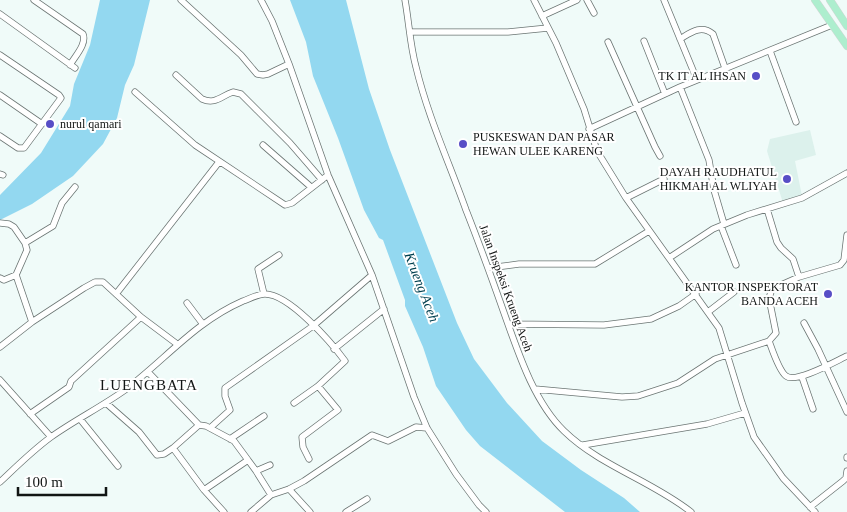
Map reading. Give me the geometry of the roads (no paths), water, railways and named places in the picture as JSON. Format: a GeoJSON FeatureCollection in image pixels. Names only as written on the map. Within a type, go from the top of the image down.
{"type":"FeatureCollection","features":[{"type":"Feature","properties":{"kind":"main road"},"geometry":{"type":"LineString","coordinates":[[815,0],[847,46]]}},
{"type":"Feature","properties":{"kind":"main road"},"geometry":{"type":"LineString","coordinates":[[830,0],[844,15],[847,26]]}},
{"type":"Feature","properties":{"kind":"street"},"geometry":{"type":"LineString","coordinates":[[0,14],[72,66],[84,37],[80,31],[34,0]]}},
{"type":"Feature","properties":{"kind":"street"},"geometry":{"type":"LineString","coordinates":[[181,0],[241,55],[257,74],[268,74],[289,64]]}},
{"type":"Feature","properties":{"kind":"street"},"geometry":{"type":"LineString","coordinates":[[261,0],[272,21],[289,64],[328,174],[372,275],[414,397],[427,428],[456,474],[486,512]]}},
{"type":"Feature","properties":{"kind":"street","name":"Jalan Inspeksi Krueng Aceh"},"geometry":{"type":"LineString","coordinates":[[405,0],[416,68],[428,110],[508,324],[535,389],[564,431],[583,445],[691,512]]}},
{"type":"Feature","properties":{"kind":"street"},"geometry":{"type":"LineString","coordinates":[[534,0],[584,109],[597,151],[626,198],[719,328],[750,428],[760,446],[783,478],[815,512]]}},
{"type":"Feature","properties":{"kind":"street"},"geometry":{"type":"LineString","coordinates":[[542,16],[577,0]]}},
{"type":"Feature","properties":{"kind":"street"},"geometry":{"type":"LineString","coordinates":[[587,0],[594,13]]}},
{"type":"Feature","properties":{"kind":"street"},"geometry":{"type":"LineString","coordinates":[[664,0],[697,80]]}},
{"type":"Feature","properties":{"kind":"street"},"geometry":{"type":"LineString","coordinates":[[590,129],[680,87],[832,25]]}},
{"type":"Feature","properties":{"kind":"street"},"geometry":{"type":"LineString","coordinates":[[410,32],[508,32],[548,28]]}},
{"type":"Feature","properties":{"kind":"street"},"geometry":{"type":"LineString","coordinates":[[680,39],[700,29],[709,31],[712,34],[725,68]]}},
{"type":"Feature","properties":{"kind":"street"},"geometry":{"type":"LineString","coordinates":[[644,41],[665,94]]}},
{"type":"Feature","properties":{"kind":"street"},"geometry":{"type":"LineString","coordinates":[[608,42],[654,147],[660,156]]}},
{"type":"Feature","properties":{"kind":"street"},"geometry":{"type":"LineString","coordinates":[[770,50],[796,122]]}},
{"type":"Feature","properties":{"kind":"street"},"geometry":{"type":"LineString","coordinates":[[0,55],[59,95],[60,101],[22,149],[0,136]]}},
{"type":"Feature","properties":{"kind":"street"},"geometry":{"type":"LineString","coordinates":[[176,74],[207,102],[215,102],[233,92],[241,94],[290,142],[322,180]]}},
{"type":"Feature","properties":{"kind":"street"},"geometry":{"type":"LineString","coordinates":[[680,87],[709,160],[714,190],[736,265]]}},
{"type":"Feature","properties":{"kind":"street"},"geometry":{"type":"LineString","coordinates":[[135,92],[196,145],[285,205],[292,203],[328,174]]}},
{"type":"Feature","properties":{"kind":"street"},"geometry":{"type":"LineString","coordinates":[[0,95],[42,124]]}},
{"type":"Feature","properties":{"kind":"street"},"geometry":{"type":"LineString","coordinates":[[263,145],[311,187]]}},
{"type":"Feature","properties":{"kind":"street"},"geometry":{"type":"LineString","coordinates":[[116,294],[219,162]]}},
{"type":"Feature","properties":{"kind":"street"},"geometry":{"type":"LineString","coordinates":[[668,258],[723,225],[802,198],[847,172]]}},
{"type":"Feature","properties":{"kind":"street"},"geometry":{"type":"LineString","coordinates":[[626,198],[664,179]]}},
{"type":"Feature","properties":{"kind":"street"},"geometry":{"type":"LineString","coordinates":[[25,243],[54,226],[62,203],[75,187]]}},
{"type":"Feature","properties":{"kind":"street"},"geometry":{"type":"LineString","coordinates":[[767,209],[777,242],[780,248],[793,259],[799,278]]}},
{"type":"Feature","properties":{"kind":"street"},"geometry":{"type":"LineString","coordinates":[[0,223],[9,224],[14,227],[25,243],[27,250],[16,275],[4,280],[0,278]]}},
{"type":"Feature","properties":{"kind":"street"},"geometry":{"type":"LineString","coordinates":[[488,268],[519,264],[595,264],[649,231]]}},
{"type":"Feature","properties":{"kind":"street"},"geometry":{"type":"LineString","coordinates":[[535,389],[622,397],[638,396],[678,383],[705,364],[728,354],[768,341],[776,333],[770,304],[770,292],[772,289],[840,265],[844,260],[847,235]]}},
{"type":"Feature","properties":{"kind":"street"},"geometry":{"type":"LineString","coordinates":[[264,294],[258,269],[279,255]]}},
{"type":"Feature","properties":{"kind":"street"},"geometry":{"type":"LineString","coordinates":[[16,275],[32,322]]}},
{"type":"Feature","properties":{"kind":"street"},"geometry":{"type":"LineString","coordinates":[[210,428],[230,410],[225,396],[225,388],[313,326],[372,275]]}},
{"type":"Feature","properties":{"kind":"street"},"geometry":{"type":"LineString","coordinates":[[0,347],[32,322],[94,282],[103,282],[141,317],[177,344]]}},
{"type":"Feature","properties":{"kind":"street"},"geometry":{"type":"LineString","coordinates":[[708,312],[734,292]]}},
{"type":"Feature","properties":{"kind":"street"},"geometry":{"type":"LineString","coordinates":[[0,482],[51,437],[106,404],[148,372],[202,323],[230,307],[264,294],[283,299],[297,308],[344,360],[344,363],[318,386],[294,403]]}},
{"type":"Feature","properties":{"kind":"street"},"geometry":{"type":"LineString","coordinates":[[508,324],[604,325],[651,319],[679,306],[696,294]]}},
{"type":"Feature","properties":{"kind":"street"},"geometry":{"type":"LineString","coordinates":[[187,303],[202,323]]}},
{"type":"Feature","properties":{"kind":"street"},"geometry":{"type":"LineString","coordinates":[[334,348],[384,308]]}},
{"type":"Feature","properties":{"kind":"street"},"geometry":{"type":"LineString","coordinates":[[30,414],[69,387],[71,381],[141,317]]}},
{"type":"Feature","properties":{"kind":"street"},"geometry":{"type":"LineString","coordinates":[[804,324],[847,412]]}},
{"type":"Feature","properties":{"kind":"street"},"geometry":{"type":"LineString","coordinates":[[768,341],[784,375],[791,378],[802,377],[847,356]]}},
{"type":"Feature","properties":{"kind":"street"},"geometry":{"type":"LineString","coordinates":[[148,372],[199,425],[210,428],[238,444],[271,495]]}},
{"type":"Feature","properties":{"kind":"street"},"geometry":{"type":"LineString","coordinates":[[802,377],[813,409]]}},
{"type":"Feature","properties":{"kind":"street"},"geometry":{"type":"LineString","coordinates":[[0,380],[51,437]]}},
{"type":"Feature","properties":{"kind":"street"},"geometry":{"type":"LineString","coordinates":[[309,459],[303,447],[302,436],[338,410],[318,386]]}},
{"type":"Feature","properties":{"kind":"street"},"geometry":{"type":"LineString","coordinates":[[106,404],[139,432],[157,455],[164,454],[173,448],[199,425]]}},
{"type":"Feature","properties":{"kind":"street"},"geometry":{"type":"LineString","coordinates":[[583,445],[679,429],[745,413]]}},
{"type":"Feature","properties":{"kind":"street"},"geometry":{"type":"LineString","coordinates":[[230,439],[264,416]]}},
{"type":"Feature","properties":{"kind":"street"},"geometry":{"type":"LineString","coordinates":[[80,419],[118,466]]}},
{"type":"Feature","properties":{"kind":"street"},"geometry":{"type":"LineString","coordinates":[[251,512],[271,495],[289,489],[317,473],[372,435],[388,441],[411,428],[427,428]]}},
{"type":"Feature","properties":{"kind":"street"},"geometry":{"type":"LineString","coordinates":[[173,448],[204,490],[224,512]]}},
{"type":"Feature","properties":{"kind":"street"},"geometry":{"type":"LineString","coordinates":[[204,490],[248,460]]}},
{"type":"Feature","properties":{"kind":"street"},"geometry":{"type":"LineString","coordinates":[[256,470],[270,465]]}},
{"type":"Feature","properties":{"kind":"street"},"geometry":{"type":"LineString","coordinates":[[810,507],[844,481],[847,471]]}},
{"type":"Feature","properties":{"kind":"street"},"geometry":{"type":"LineString","coordinates":[[289,489],[310,512]]}},
{"type":"Feature","properties":{"kind":"street"},"geometry":{"type":"LineString","coordinates":[[346,512],[367,499]]}},
{"type":"Feature","properties":{"kind":"water"},"geometry":{"type":"Polygon","coordinates":[[[100,0],[150,0],[134,65],[125,85],[117,118],[103,144],[73,176],[32,204],[0,220],[0,195],[41,153],[70,106],[74,84],[90,45],[100,0]]]}},
{"type":"Feature","properties":{"kind":"water","name":"Krueng Aceh"},"geometry":{"type":"Polygon","coordinates":[[[290,0],[346,0],[369,89],[390,150],[457,323],[474,359],[507,403],[542,441],[581,470],[624,498],[640,512],[565,512],[480,446],[466,430],[436,386],[423,347],[405,306],[405,300],[383,240],[379,238],[364,210],[313,76],[306,42],[290,0]]]}},
{"type":"Feature","properties":{"kind":"place","name":"TK IT AL IHSAN"},"geometry":{"type":"Point","coordinates":[756,76]}},
{"type":"Feature","properties":{"kind":"place","name":"nurul qamari"},"geometry":{"type":"Point","coordinates":[50,124]}},
{"type":"Feature","properties":{"kind":"place","name":"PUSKESWAN DAN PASAR HEWAN ULEE KARENG"},"geometry":{"type":"Point","coordinates":[463,144]}},
{"type":"Feature","properties":{"kind":"place","name":"DAYAH RAUDHATUL HIKMAH AL WLIYAH"},"geometry":{"type":"Point","coordinates":[787,179]}},
{"type":"Feature","properties":{"kind":"place","name":"KANTOR INSPEKTORAT BANDA ACEH"},"geometry":{"type":"Point","coordinates":[828,294]}},
{"type":"Feature","properties":{"kind":"district","name":"LUENGBATA"},"geometry":{"type":"Point","coordinates":[149,385]}}]}
